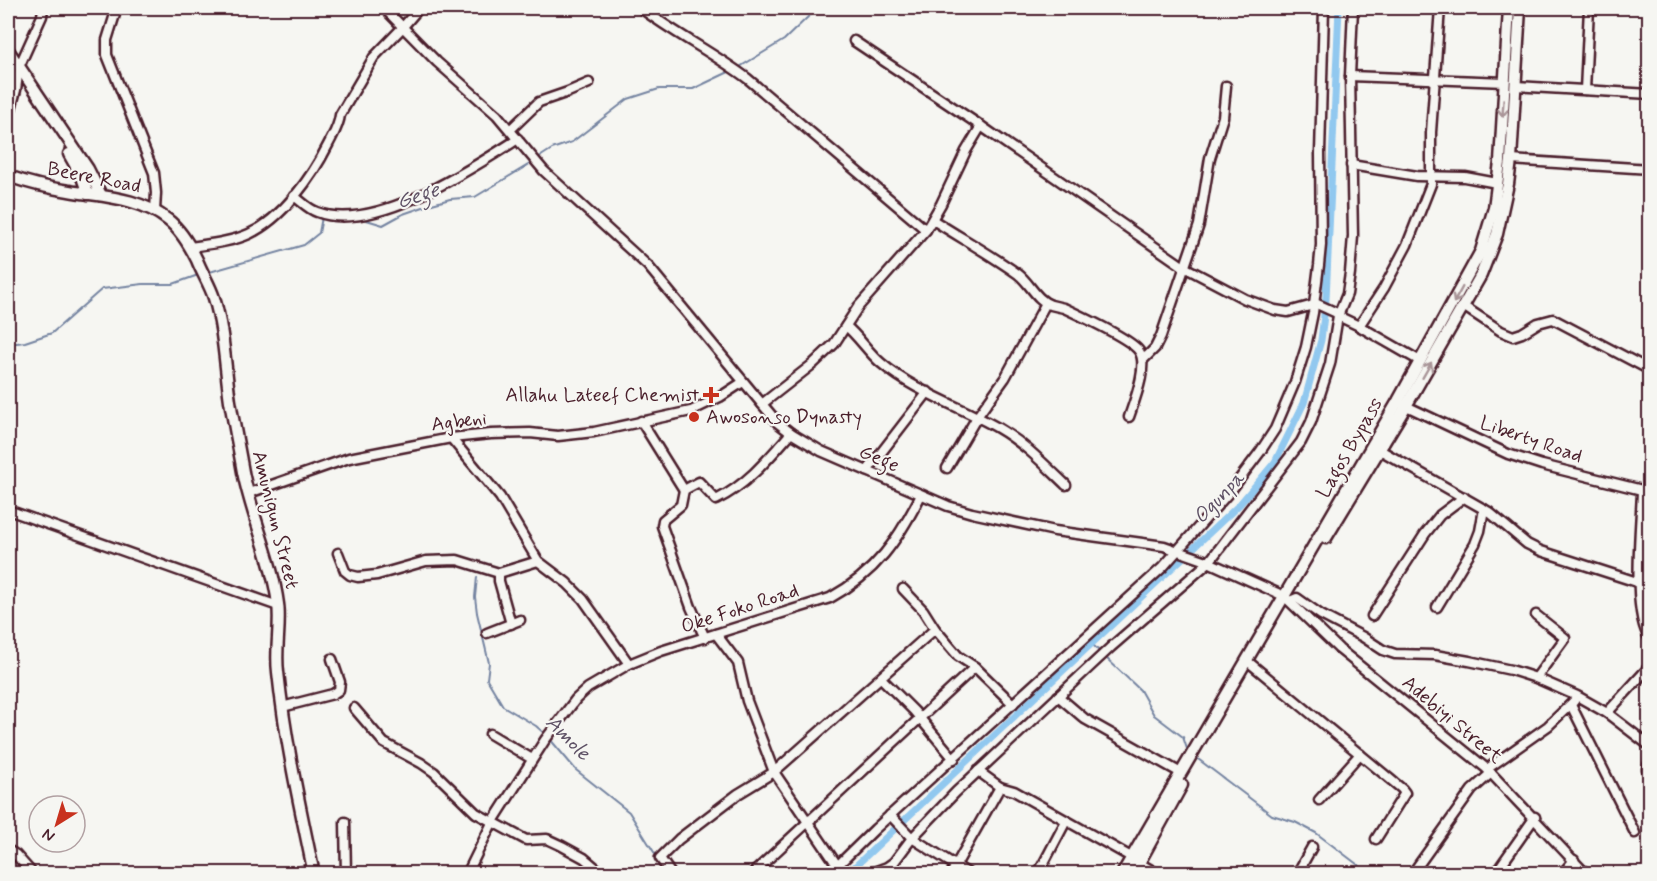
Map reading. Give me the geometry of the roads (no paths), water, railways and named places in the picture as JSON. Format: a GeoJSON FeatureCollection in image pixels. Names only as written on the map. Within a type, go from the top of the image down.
{"type":"FeatureCollection","features":[{"type":"Feature","properties":{"kind":"main road","name":"Lagos Bypass"},"geometry":{"type":"LineString","coordinates":[[1122,873],[1135,860],[1480,275],[1497,234],[1508,184],[1510,160],[1509,8]]}},
{"type":"Feature","properties":{"kind":"main road","name":"Lagos Bypass"},"geometry":{"type":"LineString","coordinates":[[1132,873],[1135,860],[1181,773],[1380,450],[1420,361],[1481,251],[1488,231],[1497,183],[1520,8]]}},
{"type":"Feature","properties":{"kind":"main road"},"geometry":{"type":"LineString","coordinates":[[8,50],[19,72],[75,162],[88,194]]}},
{"type":"Feature","properties":{"kind":"main road"},"geometry":{"type":"LineString","coordinates":[[8,61],[19,72],[88,169],[101,195]]}},
{"type":"Feature","properties":{"kind":"main road","name":"Beere Road"},"geometry":{"type":"LineString","coordinates":[[8,176],[38,186],[101,195],[140,204],[155,211],[169,220],[190,247],[207,282]]}},
{"type":"Feature","properties":{"kind":"main road","name":"Amunigun Street"},"geometry":{"type":"LineString","coordinates":[[207,282],[218,315],[232,413],[249,493],[271,568],[278,606],[278,671],[282,707],[313,870]]}},
{"type":"Feature","properties":{"kind":"street"},"geometry":{"type":"LineString","coordinates":[[8,120],[19,72],[42,16],[43,8]]}},
{"type":"Feature","properties":{"kind":"street"},"geometry":{"type":"LineString","coordinates":[[117,8],[107,40],[107,55],[154,173],[155,211]]}},
{"type":"Feature","properties":{"kind":"street","name":"Gege"},"geometry":{"type":"LineString","coordinates":[[384,8],[437,62],[497,116],[544,171],[648,266],[778,423],[821,451],[948,506],[1055,531],[1164,546],[1182,551],[1288,599],[1297,598],[1321,615],[1383,650],[1395,654],[1435,656],[1536,678]]}},
{"type":"Feature","properties":{"kind":"street"},"geometry":{"type":"LineString","coordinates":[[190,247],[235,239],[250,233],[264,225],[294,196],[320,162],[339,124],[340,115],[374,57],[419,8]]}},
{"type":"Feature","properties":{"kind":"street"},"geometry":{"type":"LineString","coordinates":[[641,8],[734,68],[926,230]]}},
{"type":"Feature","properties":{"kind":"street"},"geometry":{"type":"LineString","coordinates":[[829,873],[1182,551],[1232,489],[1275,429],[1295,382],[1316,304],[1321,245],[1320,153],[1324,8]]}},
{"type":"Feature","properties":{"kind":"street"},"geometry":{"type":"LineString","coordinates":[[868,873],[887,867],[894,862],[911,837],[978,771],[1207,561],[1301,441],[1311,422],[1326,375],[1339,315],[1347,294],[1350,273],[1353,236],[1350,76],[1353,8]]}},
{"type":"Feature","properties":{"kind":"street"},"geometry":{"type":"LineString","coordinates":[[1359,326],[1384,288],[1407,246],[1427,196],[1431,176],[1431,132],[1440,8]]}},
{"type":"Feature","properties":{"kind":"street"},"geometry":{"type":"LineString","coordinates":[[1585,90],[1589,8]]}},
{"type":"Feature","properties":{"kind":"street"},"geometry":{"type":"LineString","coordinates":[[854,41],[1184,267],[1245,299],[1275,310],[1288,312],[1316,304],[1420,361]]}},
{"type":"Feature","properties":{"kind":"street"},"geometry":{"type":"LineString","coordinates":[[1350,76],[1436,79],[1650,94]]}},
{"type":"Feature","properties":{"kind":"street"},"geometry":{"type":"LineString","coordinates":[[510,130],[539,102],[589,83]]}},
{"type":"Feature","properties":{"kind":"street"},"geometry":{"type":"LineString","coordinates":[[1143,360],[1155,348],[1161,336],[1199,225],[1210,158],[1223,117],[1226,86]]}},
{"type":"Feature","properties":{"kind":"street"},"geometry":{"type":"LineString","coordinates":[[762,404],[813,364],[834,344],[858,307],[926,230],[981,126]]}},
{"type":"Feature","properties":{"kind":"street"},"geometry":{"type":"LineString","coordinates":[[294,196],[315,211],[324,214],[348,216],[374,213],[393,208],[438,186],[518,139]]}},
{"type":"Feature","properties":{"kind":"street"},"geometry":{"type":"LineString","coordinates":[[1510,160],[1650,169]]}},
{"type":"Feature","properties":{"kind":"street"},"geometry":{"type":"LineString","coordinates":[[1351,165],[1417,176],[1466,177],[1497,183]]}},
{"type":"Feature","properties":{"kind":"street"},"geometry":{"type":"LineString","coordinates":[[933,220],[1020,275],[1046,303],[1087,320],[1134,346],[1140,352],[1143,360],[1139,386],[1129,417]]}},
{"type":"Feature","properties":{"kind":"street"},"geometry":{"type":"LineString","coordinates":[[946,468],[977,417],[1005,378],[1046,303]]}},
{"type":"Feature","properties":{"kind":"street"},"geometry":{"type":"LineString","coordinates":[[1463,306],[1501,331],[1514,336],[1538,323],[1553,319],[1650,370]]}},
{"type":"Feature","properties":{"kind":"street"},"geometry":{"type":"LineString","coordinates":[[846,326],[861,339],[880,362],[902,378],[1016,440],[1066,484]]}},
{"type":"Feature","properties":{"kind":"street","name":"Agbeni"},"geometry":{"type":"LineString","coordinates":[[249,493],[349,458],[451,438],[520,433],[558,436],[594,432],[691,411],[720,397],[743,382]]}},
{"type":"Feature","properties":{"kind":"street"},"geometry":{"type":"LineString","coordinates":[[867,471],[928,392]]}},
{"type":"Feature","properties":{"kind":"street","name":"Liberty Road"},"geometry":{"type":"LineString","coordinates":[[1402,404],[1508,454],[1542,465],[1646,491]]}},
{"type":"Feature","properties":{"kind":"street"},"geometry":{"type":"LineString","coordinates":[[641,421],[684,490],[681,505],[663,520],[662,526],[691,607],[705,638]]}},
{"type":"Feature","properties":{"kind":"street"},"geometry":{"type":"LineString","coordinates":[[684,490],[699,482],[716,500],[724,496],[749,477],[791,433]]}},
{"type":"Feature","properties":{"kind":"street"},"geometry":{"type":"LineString","coordinates":[[451,438],[500,497],[538,561],[567,583],[583,599],[629,664]]}},
{"type":"Feature","properties":{"kind":"street"},"geometry":{"type":"LineString","coordinates":[[1380,450],[1484,509],[1527,544],[1541,551],[1640,583]]}},
{"type":"Feature","properties":{"kind":"street"},"geometry":{"type":"LineString","coordinates":[[1646,491],[1640,583],[1641,613],[1650,639]]}},
{"type":"Feature","properties":{"kind":"street","name":"Oke Foko Road"},"geometry":{"type":"LineString","coordinates":[[467,873],[492,823],[547,736],[576,699],[588,688],[629,664],[661,651],[830,598],[846,589],[884,556],[907,523],[921,495]]}},
{"type":"Feature","properties":{"kind":"street"},"geometry":{"type":"LineString","coordinates":[[1372,616],[1425,534],[1440,515],[1464,497]]}},
{"type":"Feature","properties":{"kind":"street"},"geometry":{"type":"LineString","coordinates":[[1437,607],[1475,544],[1484,509]]}},
{"type":"Feature","properties":{"kind":"street"},"geometry":{"type":"LineString","coordinates":[[8,513],[278,606]]}},
{"type":"Feature","properties":{"kind":"street"},"geometry":{"type":"LineString","coordinates":[[338,553],[345,570],[358,577],[377,575],[426,561],[457,560],[499,573],[538,561]]}},
{"type":"Feature","properties":{"kind":"street"},"geometry":{"type":"LineString","coordinates":[[499,573],[499,582],[511,624]]}},
{"type":"Feature","properties":{"kind":"street"},"geometry":{"type":"LineString","coordinates":[[903,589],[923,610],[935,629],[958,656],[975,668],[1013,704]]}},
{"type":"Feature","properties":{"kind":"street","name":"Adebiyi Street"},"geometry":{"type":"LineString","coordinates":[[1288,599],[1294,608],[1339,650],[1489,771],[1587,873]]}},
{"type":"Feature","properties":{"kind":"street"},"geometry":{"type":"LineString","coordinates":[[1536,615],[1564,638],[1536,678],[1577,696],[1607,713],[1650,746]]}},
{"type":"Feature","properties":{"kind":"street"},"geometry":{"type":"LineString","coordinates":[[487,633],[520,620]]}},
{"type":"Feature","properties":{"kind":"street"},"geometry":{"type":"LineString","coordinates":[[671,873],[660,858],[679,839],[738,794],[774,772],[935,629]]}},
{"type":"Feature","properties":{"kind":"street"},"geometry":{"type":"LineString","coordinates":[[716,634],[738,663],[747,701],[774,772],[837,865]]}},
{"type":"Feature","properties":{"kind":"street"},"geometry":{"type":"LineString","coordinates":[[282,707],[333,694],[339,690],[340,682],[332,659]]}},
{"type":"Feature","properties":{"kind":"street"},"geometry":{"type":"LineString","coordinates":[[1251,664],[1405,793],[1376,839]]}},
{"type":"Feature","properties":{"kind":"street"},"geometry":{"type":"LineString","coordinates":[[1607,713],[1650,666]]}},
{"type":"Feature","properties":{"kind":"street"},"geometry":{"type":"LineString","coordinates":[[752,873],[808,824],[975,668]]}},
{"type":"Feature","properties":{"kind":"street"},"geometry":{"type":"LineString","coordinates":[[881,678],[914,711],[954,759]]}},
{"type":"Feature","properties":{"kind":"street"},"geometry":{"type":"LineString","coordinates":[[1058,696],[1085,720],[1181,773]]}},
{"type":"Feature","properties":{"kind":"street"},"geometry":{"type":"LineString","coordinates":[[1412,873],[1489,771],[1548,726],[1571,705],[1577,696]]}},
{"type":"Feature","properties":{"kind":"street"},"geometry":{"type":"LineString","coordinates":[[1571,705],[1635,833]]}},
{"type":"Feature","properties":{"kind":"street"},"geometry":{"type":"LineString","coordinates":[[354,708],[384,743],[434,772],[476,813],[526,840],[547,839],[562,846],[584,858],[603,873]]}},
{"type":"Feature","properties":{"kind":"street"},"geometry":{"type":"LineString","coordinates":[[490,734],[532,759]]}},
{"type":"Feature","properties":{"kind":"street"},"geometry":{"type":"LineString","coordinates":[[1319,800],[1360,754]]}},
{"type":"Feature","properties":{"kind":"street"},"geometry":{"type":"LineString","coordinates":[[1650,760],[1647,769],[1650,775]]}},
{"type":"Feature","properties":{"kind":"street"},"geometry":{"type":"LineString","coordinates":[[978,771],[1000,787],[1014,791],[1158,873]]}},
{"type":"Feature","properties":{"kind":"street"},"geometry":{"type":"LineString","coordinates":[[953,870],[1000,787]]}},
{"type":"Feature","properties":{"kind":"street"},"geometry":{"type":"LineString","coordinates":[[892,817],[911,837],[953,870],[969,873]]}},
{"type":"Feature","properties":{"kind":"street"},"geometry":{"type":"LineString","coordinates":[[1495,873],[1535,817]]}},
{"type":"Feature","properties":{"kind":"street"},"geometry":{"type":"LineString","coordinates":[[1038,873],[1066,821]]}},
{"type":"Feature","properties":{"kind":"street"},"geometry":{"type":"LineString","coordinates":[[345,822],[346,873]]}},
{"type":"Feature","properties":{"kind":"street"},"geometry":{"type":"LineString","coordinates":[[1297,873],[1312,847]]}},
{"type":"Feature","properties":{"kind":"street"},"geometry":{"type":"LineString","coordinates":[[8,850],[33,873]]}},
{"type":"Feature","properties":{"kind":"street"},"geometry":{"type":"LineString","coordinates":[[1562,873],[1574,860]]}},
{"type":"Feature","properties":{"kind":"street"},"geometry":{"type":"LineString","coordinates":[[295,873],[313,870]]}},
{"type":"Feature","properties":{"kind":"waterway","name":"Gege"},"geometry":{"type":"LineString","coordinates":[[738,68],[784,40],[810,15],[824,8]]}},
{"type":"Feature","properties":{"kind":"waterway","name":"Ogunpa"},"geometry":{"type":"LineString","coordinates":[[847,874],[1239,505],[1275,462],[1304,403],[1321,340],[1326,299],[1339,8]]}},
{"type":"Feature","properties":{"kind":"waterway","name":"Gege"},"geometry":{"type":"LineString","coordinates":[[538,158],[552,149],[572,142],[628,99],[659,89],[693,89],[733,70]]}},
{"type":"Feature","properties":{"kind":"waterway","name":"Gege"},"geometry":{"type":"LineString","coordinates":[[360,218],[383,225],[403,214],[432,204],[450,199],[475,197],[533,162]]}},
{"type":"Feature","properties":{"kind":"waterway","name":"Gege"},"geometry":{"type":"LineString","coordinates":[[206,273],[304,245],[319,233],[322,217],[324,217]]}},
{"type":"Feature","properties":{"kind":"waterway","name":"Gege"},"geometry":{"type":"LineString","coordinates":[[8,344],[25,342],[52,333],[102,289],[143,284],[173,284],[201,274]]}},
{"type":"Feature","properties":{"kind":"waterway","name":"Amole"},"geometry":{"type":"LineString","coordinates":[[477,577],[475,597],[489,663],[487,679],[503,706],[545,734]]}},
{"type":"Feature","properties":{"kind":"waterway"},"geometry":{"type":"LineString","coordinates":[[1092,644],[1100,652]]}},
{"type":"Feature","properties":{"kind":"waterway"},"geometry":{"type":"LineString","coordinates":[[1104,656],[1140,690],[1154,715],[1183,737],[1190,752]]}},
{"type":"Feature","properties":{"kind":"waterway","name":"Amole"},"geometry":{"type":"LineString","coordinates":[[549,738],[576,770],[629,812],[657,857]]}},
{"type":"Feature","properties":{"kind":"waterway"},"geometry":{"type":"LineString","coordinates":[[1194,756],[1272,815],[1295,822],[1316,833],[1370,874]]}},
{"type":"Feature","properties":{"kind":"place","name":"Allahu Lateef Chemist"},"geometry":{"type":"Point","coordinates":[711,395]}},
{"type":"Feature","properties":{"kind":"place","name":"Awosonso Dynasty"},"geometry":{"type":"Point","coordinates":[694,417]}}]}
